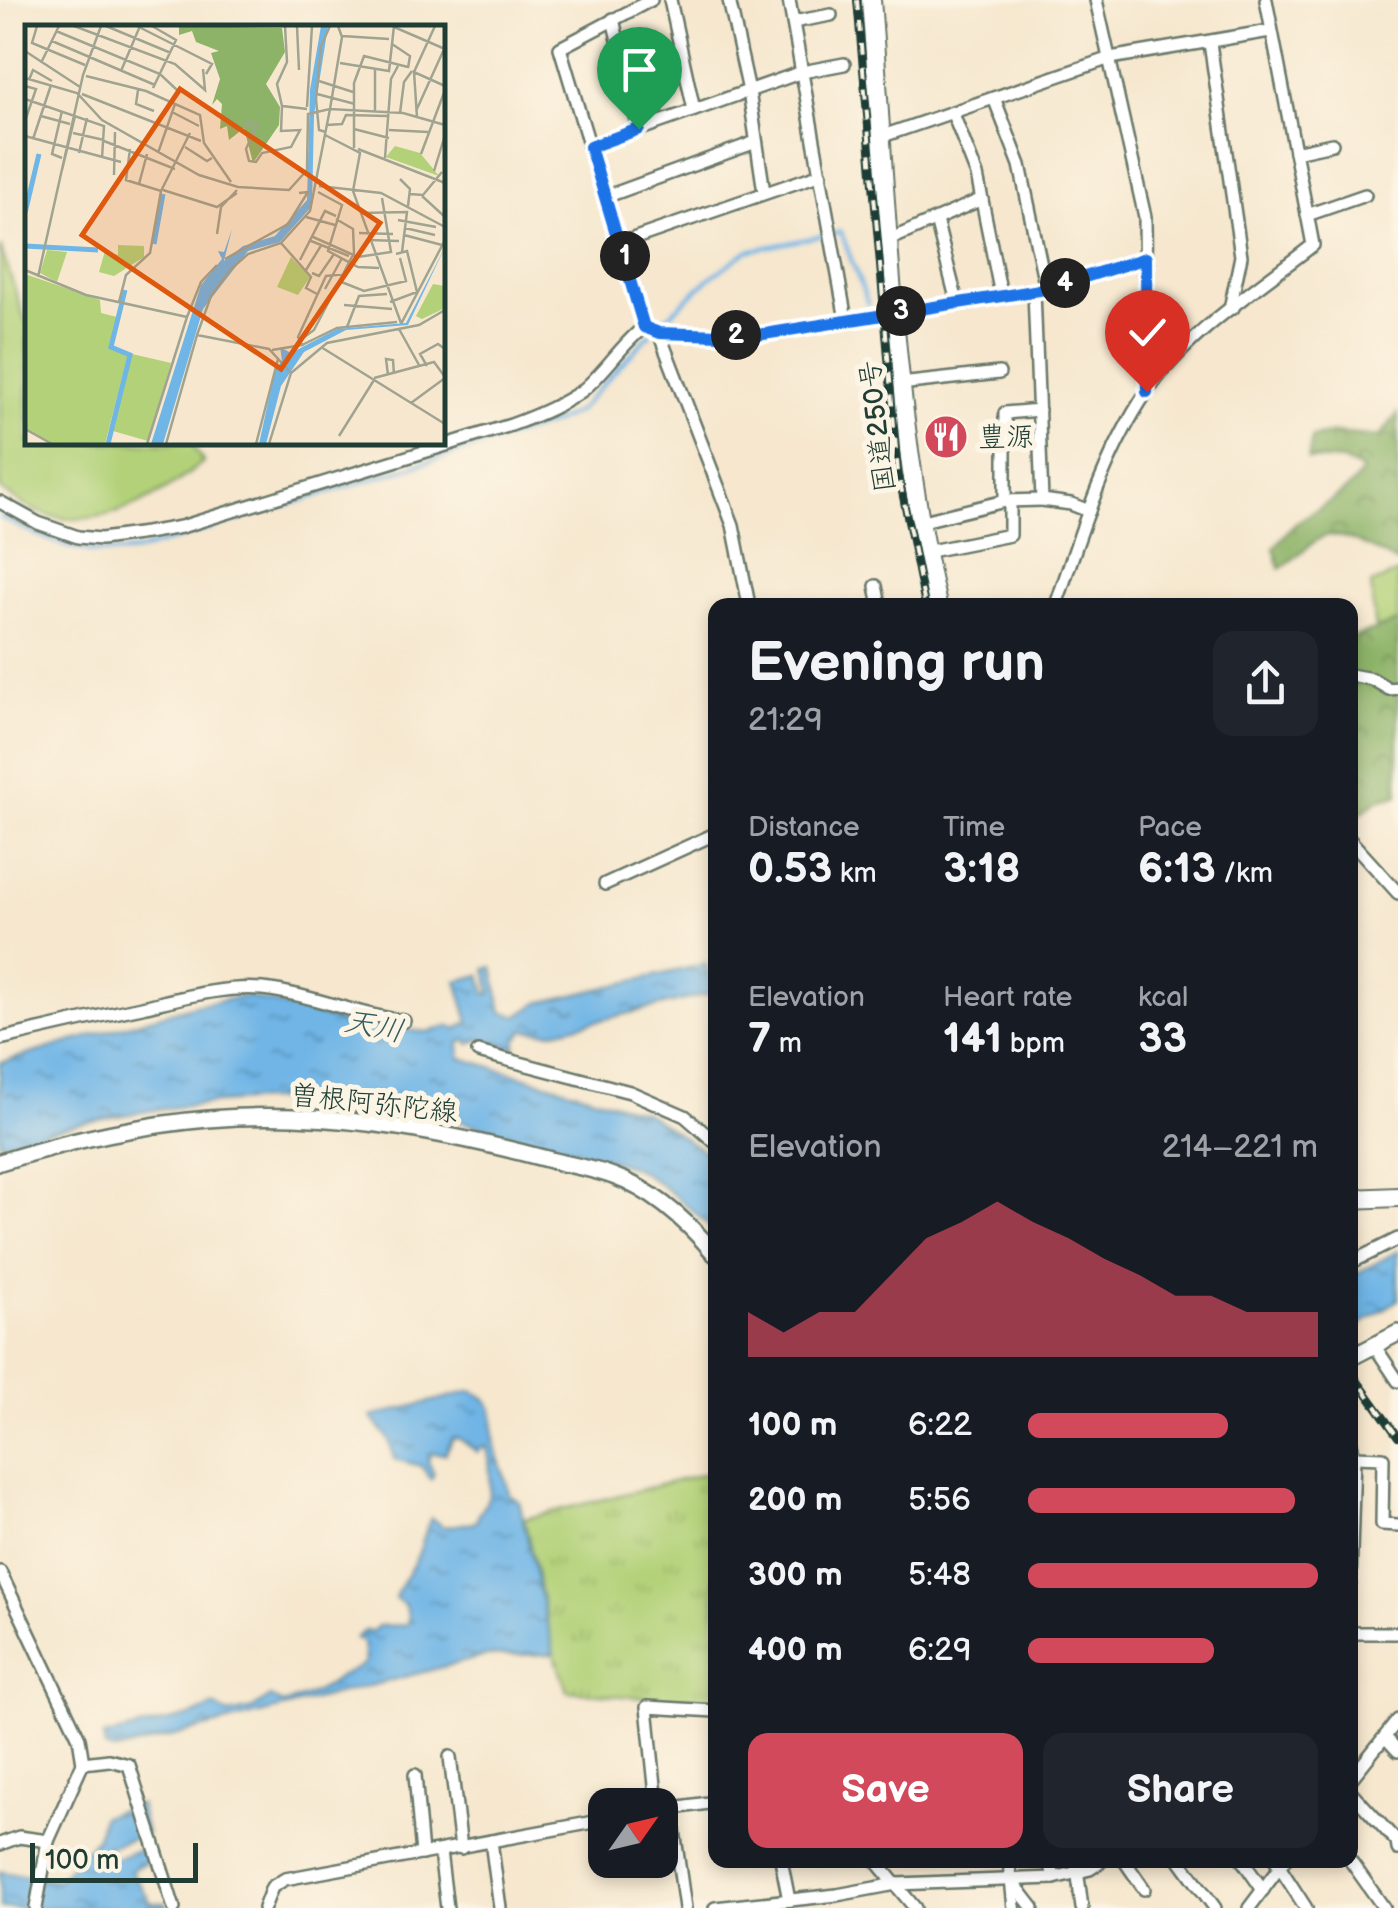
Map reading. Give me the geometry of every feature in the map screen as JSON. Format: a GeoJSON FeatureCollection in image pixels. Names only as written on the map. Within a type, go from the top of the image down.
{"type":"FeatureCollection","features":[{"type":"Feature","properties":{"kind":"highway","name":"国道250号"},"geometry":{"type":"LineString","coordinates":[[872,0],[900,384],[919,522],[936,598]]}},
{"type":"Feature","properties":{"kind":"highway"},"geometry":{"type":"LineString","coordinates":[[1358,1198],[1398,1197]]}},
{"type":"Feature","properties":{"kind":"main road","name":"曽根阿弥陀線"},"geometry":{"type":"LineString","coordinates":[[0,1162],[68,1142],[213,1118],[341,1121],[408,1129],[502,1147],[614,1176],[665,1206],[708,1247]]}},
{"type":"Feature","properties":{"kind":"main road"},"geometry":{"type":"LineString","coordinates":[[1358,1354],[1398,1333]]}},
{"type":"Feature","properties":{"kind":"street"},"geometry":{"type":"LineString","coordinates":[[644,327],[560,48],[651,0]]}},
{"type":"Feature","properties":{"kind":"street"},"geometry":{"type":"LineString","coordinates":[[670,0],[694,110]]}},
{"type":"Feature","properties":{"kind":"street"},"geometry":{"type":"LineString","coordinates":[[729,0],[749,91],[764,192]]}},
{"type":"Feature","properties":{"kind":"street"},"geometry":{"type":"LineString","coordinates":[[789,0],[846,320]]}},
{"type":"Feature","properties":{"kind":"street"},"geometry":{"type":"LineString","coordinates":[[1096,0],[1145,217],[1147,392]]}},
{"type":"Feature","properties":{"kind":"street"},"geometry":{"type":"LineString","coordinates":[[1058,598],[1100,478],[1147,392],[1196,338],[1313,244],[1266,0]]}},
{"type":"Feature","properties":{"kind":"street"},"geometry":{"type":"LineString","coordinates":[[793,22],[831,16]]}},
{"type":"Feature","properties":{"kind":"street"},"geometry":{"type":"LineString","coordinates":[[614,19],[639,129]]}},
{"type":"Feature","properties":{"kind":"street"},"geometry":{"type":"LineString","coordinates":[[880,137],[1110,58],[1270,31]]}},
{"type":"Feature","properties":{"kind":"street"},"geometry":{"type":"LineString","coordinates":[[1210,43],[1242,256],[1233,308]]}},
{"type":"Feature","properties":{"kind":"street"},"geometry":{"type":"LineString","coordinates":[[590,147],[802,72],[844,64]]}},
{"type":"Feature","properties":{"kind":"street"},"geometry":{"type":"LineString","coordinates":[[994,98],[1020,165],[1040,290],[1042,500]]}},
{"type":"Feature","properties":{"kind":"street"},"geometry":{"type":"LineString","coordinates":[[953,114],[977,175],[1001,295]]}},
{"type":"Feature","properties":{"kind":"street"},"geometry":{"type":"LineString","coordinates":[[604,196],[756,142]]}},
{"type":"Feature","properties":{"kind":"street"},"geometry":{"type":"LineString","coordinates":[[1295,152],[1332,144]]}},
{"type":"Feature","properties":{"kind":"street"},"geometry":{"type":"LineString","coordinates":[[621,242],[821,174]]}},
{"type":"Feature","properties":{"kind":"street"},"geometry":{"type":"LineString","coordinates":[[1307,214],[1366,195]]}},
{"type":"Feature","properties":{"kind":"street"},"geometry":{"type":"LineString","coordinates":[[889,240],[982,200]]}},
{"type":"Feature","properties":{"kind":"street"},"geometry":{"type":"LineString","coordinates":[[936,220],[957,302]]}},
{"type":"Feature","properties":{"kind":"street"},"geometry":{"type":"LineString","coordinates":[[644,327],[659,333],[751,336],[1040,290],[1146,258]]}},
{"type":"Feature","properties":{"kind":"street"},"geometry":{"type":"LineString","coordinates":[[0,502],[38,523],[78,537],[101,539],[181,527],[550,410],[584,389],[644,327]]}},
{"type":"Feature","properties":{"kind":"street"},"geometry":{"type":"LineString","coordinates":[[659,333],[733,525],[748,598]]}},
{"type":"Feature","properties":{"kind":"street"},"geometry":{"type":"LineString","coordinates":[[900,384],[1000,373]]}},
{"type":"Feature","properties":{"kind":"street"},"geometry":{"type":"LineString","coordinates":[[926,552],[1010,535],[1005,413],[1039,410]]}},
{"type":"Feature","properties":{"kind":"street"},"geometry":{"type":"LineString","coordinates":[[919,522],[1007,501],[1042,500],[1088,511]]}},
{"type":"Feature","properties":{"kind":"street"},"geometry":{"type":"LineString","coordinates":[[876,586],[879,598]]}},
{"type":"Feature","properties":{"kind":"street"},"geometry":{"type":"LineString","coordinates":[[1358,677],[1372,679],[1390,689],[1398,688]]}},
{"type":"Feature","properties":{"kind":"street"},"geometry":{"type":"LineString","coordinates":[[605,884],[708,837]]}},
{"type":"Feature","properties":{"kind":"street"},"geometry":{"type":"LineString","coordinates":[[1358,849],[1398,894]]}},
{"type":"Feature","properties":{"kind":"street"},"geometry":{"type":"LineString","coordinates":[[0,1039],[194,995],[243,990],[276,992],[368,1017],[404,1021]]}},
{"type":"Feature","properties":{"kind":"street"},"geometry":{"type":"LineString","coordinates":[[478,1052],[630,1092],[685,1116],[708,1136]]}},
{"type":"Feature","properties":{"kind":"street"},"geometry":{"type":"LineString","coordinates":[[1358,1259],[1398,1239]]}},
{"type":"Feature","properties":{"kind":"street"},"geometry":{"type":"LineString","coordinates":[[1374,1345],[1398,1381]]}},
{"type":"Feature","properties":{"kind":"street"},"geometry":{"type":"LineString","coordinates":[[1358,1457],[1383,1458],[1382,1524],[1398,1525]]}},
{"type":"Feature","properties":{"kind":"street"},"geometry":{"type":"LineString","coordinates":[[0,1572],[80,1738],[83,1762],[48,1841],[36,1908]]}},
{"type":"Feature","properties":{"kind":"street"},"geometry":{"type":"LineString","coordinates":[[1358,1632],[1398,1634]]}},
{"type":"Feature","properties":{"kind":"street"},"geometry":{"type":"LineString","coordinates":[[657,1788],[647,1707],[708,1711]]}},
{"type":"Feature","properties":{"kind":"street"},"geometry":{"type":"LineString","coordinates":[[1358,1770],[1398,1720]]}},
{"type":"Feature","properties":{"kind":"street"},"geometry":{"type":"LineString","coordinates":[[1384,1737],[1398,1751]]}},
{"type":"Feature","properties":{"kind":"street"},"geometry":{"type":"LineString","coordinates":[[450,1757],[447,1772],[461,1848]]}},
{"type":"Feature","properties":{"kind":"street"},"geometry":{"type":"LineString","coordinates":[[83,1762],[109,1760],[129,1765],[174,1908]]}},
{"type":"Feature","properties":{"kind":"street"},"geometry":{"type":"LineString","coordinates":[[414,1776],[422,1854]]}},
{"type":"Feature","properties":{"kind":"street"},"geometry":{"type":"LineString","coordinates":[[1358,1800],[1397,1842],[1398,1849]]}},
{"type":"Feature","properties":{"kind":"street"},"geometry":{"type":"LineString","coordinates":[[678,1806],[708,1803]]}},
{"type":"Feature","properties":{"kind":"street"},"geometry":{"type":"LineString","coordinates":[[280,1908],[265,1906],[272,1888],[285,1879],[588,1823]]}},
{"type":"Feature","properties":{"kind":"street"},"geometry":{"type":"LineString","coordinates":[[0,1844],[19,1837],[48,1841]]}},
{"type":"Feature","properties":{"kind":"street"},"geometry":{"type":"LineString","coordinates":[[491,1841],[500,1908]]}},
{"type":"Feature","properties":{"kind":"street"},"geometry":{"type":"LineString","coordinates":[[440,1852],[447,1908]]}},
{"type":"Feature","properties":{"kind":"street"},"geometry":{"type":"LineString","coordinates":[[678,1862],[684,1908]]}},
{"type":"Feature","properties":{"kind":"street"},"geometry":{"type":"LineString","coordinates":[[783,1868],[789,1900]]}},
{"type":"Feature","properties":{"kind":"street"},"geometry":{"type":"LineString","coordinates":[[882,1868],[915,1908]]}},
{"type":"Feature","properties":{"kind":"street"},"geometry":{"type":"LineString","coordinates":[[1010,1868],[1014,1908]]}},
{"type":"Feature","properties":{"kind":"street"},"geometry":{"type":"LineString","coordinates":[[1052,1868],[1054,1878]]}},
{"type":"Feature","properties":{"kind":"street"},"geometry":{"type":"LineString","coordinates":[[715,1908],[789,1900],[838,1902],[896,1884],[1054,1878],[1073,1868]]}},
{"type":"Feature","properties":{"kind":"street"},"geometry":{"type":"LineString","coordinates":[[1077,1868],[1082,1908]]}},
{"type":"Feature","properties":{"kind":"street"},"geometry":{"type":"LineString","coordinates":[[1130,1868],[1144,1888]]}},
{"type":"Feature","properties":{"kind":"street"},"geometry":{"type":"LineString","coordinates":[[1186,1868],[1215,1908]]}},
{"type":"Feature","properties":{"kind":"street"},"geometry":{"type":"LineString","coordinates":[[1247,1868],[1262,1890]]}},
{"type":"Feature","properties":{"kind":"street"},"geometry":{"type":"LineString","coordinates":[[1248,1908],[1276,1868]]}},
{"type":"Feature","properties":{"kind":"street"},"geometry":{"type":"LineString","coordinates":[[1283,1868],[1306,1908]]}},
{"type":"Feature","properties":{"kind":"street"},"geometry":{"type":"LineString","coordinates":[[1356,1868],[1384,1908]]}},
{"type":"Feature","properties":{"kind":"street"},"geometry":{"type":"LineString","coordinates":[[1012,1882],[1033,1908]]}},
{"type":"Feature","properties":{"kind":"green space"},"geometry":{"type":"Polygon","coordinates":[[[0,246],[25,319],[25,445],[192,445],[203,462],[153,497],[95,517],[47,515],[0,489],[0,246]]]}},
{"type":"Feature","properties":{"kind":"green space"},"geometry":{"type":"Polygon","coordinates":[[[1398,413],[1398,563],[1362,544],[1333,535],[1320,538],[1280,568],[1274,548],[1295,524],[1351,486],[1362,469],[1342,461],[1308,459],[1312,437],[1335,433],[1380,437],[1398,413]]]}},
{"type":"Feature","properties":{"kind":"green space"},"geometry":{"type":"Polygon","coordinates":[[[1398,573],[1398,622],[1378,630],[1374,624],[1371,584],[1398,573]]]}},
{"type":"Feature","properties":{"kind":"green space"},"geometry":{"type":"Polygon","coordinates":[[[1398,622],[1398,795],[1378,800],[1358,815],[1358,635],[1398,622]]]}},
{"type":"Feature","properties":{"kind":"green space"},"geometry":{"type":"Polygon","coordinates":[[[708,1473],[708,1701],[567,1691],[554,1654],[524,1519],[708,1473]]]}},
{"type":"Feature","properties":{"kind":"water"},"geometry":{"type":"Polygon","coordinates":[[[706,964],[708,994],[551,1032],[523,1030],[515,1049],[481,1039],[459,1043],[461,1058],[645,1112],[708,1154],[708,1226],[676,1197],[632,1167],[460,1121],[382,1106],[286,1100],[190,1105],[94,1120],[0,1143],[0,1063],[194,1005],[246,996],[362,1027],[429,1032],[450,1026],[456,1029],[469,1022],[457,981],[481,975],[486,994],[491,993],[486,968],[493,967],[502,1012],[518,1016],[539,1003],[706,964]]]}},
{"type":"Feature","properties":{"kind":"water"},"geometry":{"type":"Polygon","coordinates":[[[1398,1251],[1398,1300],[1358,1326],[1358,1273],[1398,1251]]]}},
{"type":"Feature","properties":{"kind":"water"},"geometry":{"type":"Polygon","coordinates":[[[472,1391],[485,1398],[491,1408],[496,1453],[509,1495],[519,1501],[554,1654],[486,1656],[115,1751],[105,1748],[103,1737],[194,1715],[214,1706],[229,1714],[253,1709],[271,1697],[282,1704],[304,1697],[365,1662],[363,1642],[356,1638],[365,1631],[378,1626],[405,1625],[409,1619],[404,1604],[395,1598],[418,1555],[431,1518],[443,1527],[476,1522],[489,1494],[489,1456],[486,1446],[477,1452],[453,1438],[445,1454],[430,1453],[428,1462],[434,1473],[431,1479],[421,1466],[394,1459],[389,1439],[371,1417],[472,1391]]]}},
{"type":"Feature","properties":{"kind":"water"},"geometry":{"type":"Polygon","coordinates":[[[139,1804],[146,1834],[107,1847],[114,1859],[144,1848],[147,1862],[131,1870],[151,1903],[166,1903],[167,1908],[0,1908],[0,1872],[58,1880],[97,1837],[102,1816],[139,1804]]]}},
{"type":"Feature","properties":{"kind":"waterway"},"geometry":{"type":"LineString","coordinates":[[656,327],[711,277],[747,251],[841,232],[868,304]]}},
{"type":"Feature","properties":{"kind":"waterway"},"geometry":{"type":"LineString","coordinates":[[0,517],[82,549],[137,551],[554,423],[578,411],[650,334]]}},
{"type":"Feature","properties":{"kind":"railway"},"geometry":{"type":"LineString","coordinates":[[857,0],[898,472],[924,598]]}},
{"type":"Feature","properties":{"kind":"railway"},"geometry":{"type":"LineString","coordinates":[[1358,1381],[1398,1437]]}},
{"type":"Feature","properties":{"kind":"place","name":"豊源"},"geometry":{"type":"Point","coordinates":[946,437]}},
{"type":"Feature","properties":{"kind":"route"},"geometry":{"type":"LineString","coordinates":[[639,129],[590,147],[644,327],[659,333],[751,336],[1046,289],[1146,258],[1147,392]]}},
{"type":"Feature","properties":{"kind":"water label","name":"天川"},"geometry":{"type":"Point","coordinates":[374,1027]}}]}
